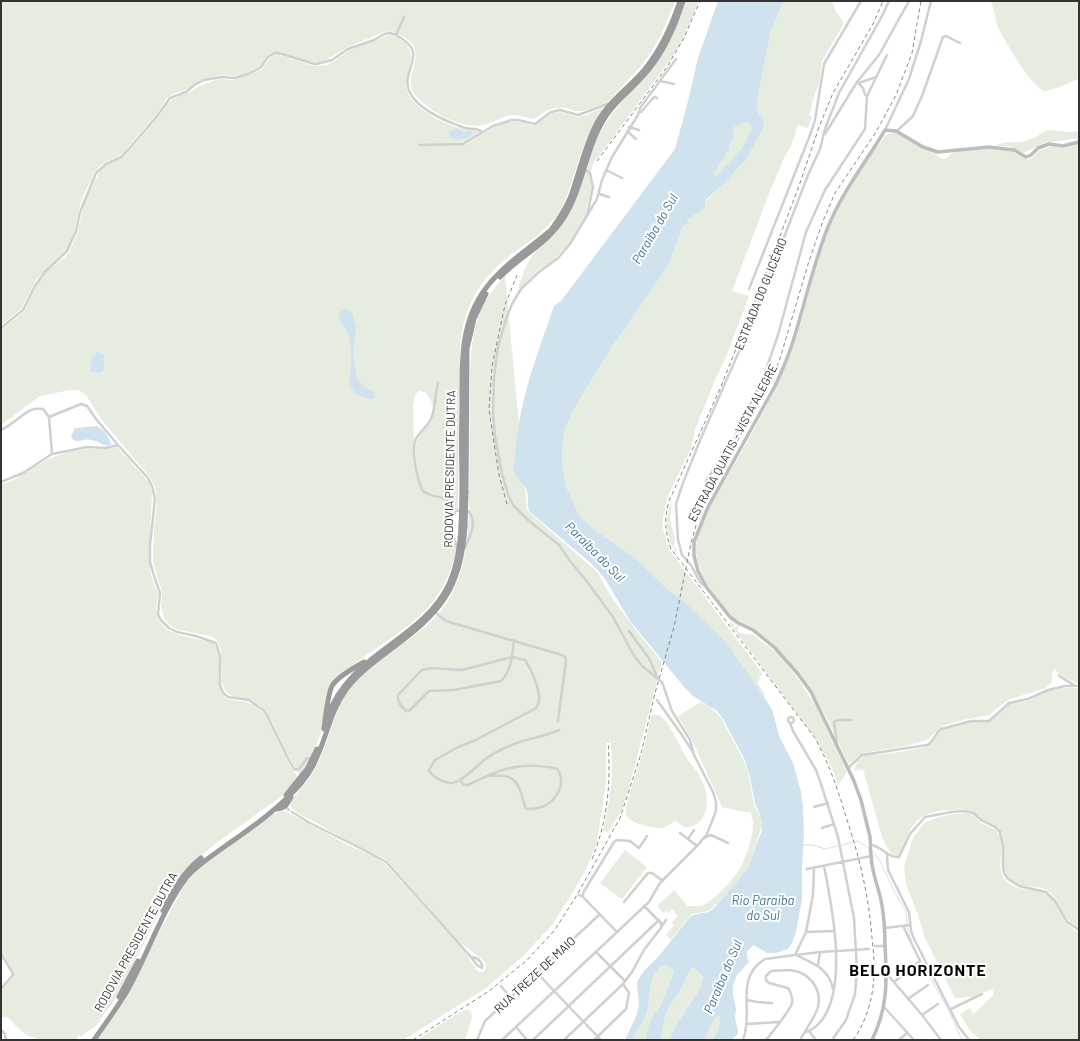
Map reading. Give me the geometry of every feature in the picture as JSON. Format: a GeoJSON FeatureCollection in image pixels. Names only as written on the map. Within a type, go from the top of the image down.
{"type":"FeatureCollection","features":[{"type":"Feature","properties":{"kind":"highway","name":"RODOVIA PRESIDENTE DUTRA"},"geometry":{"type":"LineString","coordinates":[[464,493],[462,352],[466,328],[470,316],[480,296],[496,276],[550,230],[561,216],[570,197],[592,133],[598,121],[611,104],[644,69],[657,51],[670,27],[680,1]]}},
{"type":"Feature","properties":{"kind":"highway","name":"RODOVIA PRESIDENTE DUTRA"},"geometry":{"type":"LineString","coordinates":[[94,1040],[127,991],[171,902],[187,878],[204,861],[275,809],[293,792],[313,766],[337,704],[351,684],[371,664],[418,629],[435,612],[445,599],[454,582],[461,552],[463,527],[467,356],[468,341],[474,319],[483,298],[494,283],[558,227],[573,201],[599,127],[615,104],[644,76],[660,55],[670,36],[683,1]]}},
{"type":"Feature","properties":{"kind":"highway","name":"RODOVIA PRESIDENTE DUTRA"},"geometry":{"type":"LineString","coordinates":[[90,1040],[120,996],[170,898],[188,870],[200,859],[273,807],[296,784],[312,759],[333,703],[339,692],[352,676],[421,620],[432,609],[448,586],[461,552]]}},
{"type":"Feature","properties":{"kind":"highway"},"geometry":{"type":"LineString","coordinates":[[324,729],[332,687],[340,678],[375,656]]}},
{"type":"Feature","properties":{"kind":"highway"},"geometry":{"type":"LineString","coordinates":[[275,809],[289,810],[293,792]]}},
{"type":"Feature","properties":{"kind":"street"},"geometry":{"type":"LineString","coordinates":[[749,289],[810,136],[815,120],[824,64],[861,1]]}},
{"type":"Feature","properties":{"kind":"street","name":"ESTRADA DO GLICÉRIO"},"geometry":{"type":"LineString","coordinates":[[707,588],[700,582],[691,565],[682,555],[678,540],[676,504],[682,483],[700,438],[748,331],[808,175],[820,150],[828,119],[839,93],[889,1]]}},
{"type":"Feature","properties":{"kind":"street"},"geometry":{"type":"LineString","coordinates":[[822,138],[858,82],[879,55],[909,1]]}},
{"type":"Feature","properties":{"kind":"street"},"geometry":{"type":"LineString","coordinates":[[931,1],[921,41],[909,79],[885,130],[896,131],[923,147],[935,151],[946,152],[989,147],[1014,150],[1026,157],[1031,155],[1038,148],[1049,144],[1063,146],[1079,142]]}},
{"type":"Feature","properties":{"kind":"street"},"geometry":{"type":"LineString","coordinates":[[396,35],[404,17]]}},
{"type":"Feature","properties":{"kind":"street"},"geometry":{"type":"LineString","coordinates":[[1,328],[23,310],[35,286],[45,272],[67,252],[76,231],[80,212],[96,173],[106,164],[121,156],[129,149],[170,98],[186,92],[204,80],[222,77],[235,78],[248,74],[260,68],[268,57],[275,54],[282,54],[316,64],[332,60],[348,49],[374,40],[387,33],[396,35],[409,43],[413,50],[413,58],[408,82],[409,92],[415,100],[436,116],[465,128],[478,129],[482,132]]}},
{"type":"Feature","properties":{"kind":"street"},"geometry":{"type":"LineString","coordinates":[[896,131],[913,116],[922,96],[943,37],[946,36],[960,43]]}},
{"type":"Feature","properties":{"kind":"street"},"geometry":{"type":"LineString","coordinates":[[866,96],[887,55]]}},
{"type":"Feature","properties":{"kind":"street"},"geometry":{"type":"LineString","coordinates":[[676,59],[640,108],[629,127],[606,170],[597,199],[570,244],[558,258],[539,272],[521,289],[506,319],[498,347],[494,376],[493,414],[495,437],[502,474],[513,505],[528,520],[559,545],[613,617],[632,654],[649,673],[662,682],[672,711],[690,740],[694,749],[694,755]]}},
{"type":"Feature","properties":{"kind":"street"},"geometry":{"type":"LineString","coordinates":[[858,82],[876,77]]}},
{"type":"Feature","properties":{"kind":"street"},"geometry":{"type":"LineString","coordinates":[[660,80],[674,84]]}},
{"type":"Feature","properties":{"kind":"street"},"geometry":{"type":"LineString","coordinates":[[706,481],[734,438],[763,378],[778,335],[806,232],[825,190],[865,129],[866,96],[863,88],[858,82]]}},
{"type":"Feature","properties":{"kind":"street"},"geometry":{"type":"LineString","coordinates":[[639,112],[641,112],[654,97],[657,98]]}},
{"type":"Feature","properties":{"kind":"street"},"geometry":{"type":"LineString","coordinates":[[419,145],[463,144],[482,132],[501,123],[512,120],[535,124],[551,112],[560,110],[578,115],[611,104]]}},
{"type":"Feature","properties":{"kind":"street"},"geometry":{"type":"LineString","coordinates":[[629,127],[639,130]]}},
{"type":"Feature","properties":{"kind":"street","name":"ESTRADA QUATIS - VISTA ALEGRE"},"geometry":{"type":"LineString","coordinates":[[872,1040],[878,1028],[887,989],[886,946],[882,906],[871,855],[871,846],[859,794],[837,744],[811,692],[775,648],[753,630],[734,620],[707,588],[698,571],[694,556],[694,542],[708,507],[784,368],[822,244],[831,220],[848,189],[885,130]]}},
{"type":"Feature","properties":{"kind":"street"},"geometry":{"type":"LineString","coordinates":[[627,131],[636,139]]}},
{"type":"Feature","properties":{"kind":"street"},"geometry":{"type":"LineString","coordinates":[[584,168],[590,173],[593,187],[586,218]]}},
{"type":"Feature","properties":{"kind":"street"},"geometry":{"type":"LineString","coordinates":[[606,170],[622,178]]}},
{"type":"Feature","properties":{"kind":"street"},"geometry":{"type":"LineString","coordinates":[[598,194],[609,198]]}},
{"type":"Feature","properties":{"kind":"street"},"geometry":{"type":"LineString","coordinates":[[438,382],[435,391],[431,418],[416,440],[414,450],[419,481],[423,491],[446,499],[452,504],[456,511]]}},
{"type":"Feature","properties":{"kind":"street"},"geometry":{"type":"LineString","coordinates":[[49,417],[81,404],[85,405],[148,478],[154,493],[150,562],[160,593],[158,614],[160,619],[169,628],[177,632],[216,642],[220,656],[220,685],[223,693],[228,697],[248,700],[263,710],[272,724],[294,769],[297,770],[300,768],[307,758],[312,759]]}},
{"type":"Feature","properties":{"kind":"street"},"geometry":{"type":"LineString","coordinates":[[1,430],[26,413],[34,409],[43,409],[49,417],[52,454]]}},
{"type":"Feature","properties":{"kind":"street"},"geometry":{"type":"LineString","coordinates":[[1,482],[23,473],[52,454],[87,447],[106,448],[118,445]]}},
{"type":"Feature","properties":{"kind":"street"},"geometry":{"type":"LineString","coordinates":[[456,511],[451,522],[461,552]]}},
{"type":"Feature","properties":{"kind":"street"},"geometry":{"type":"LineString","coordinates":[[456,511],[467,511],[471,514],[474,520],[473,529],[461,552]]}},
{"type":"Feature","properties":{"kind":"street"},"geometry":{"type":"LineString","coordinates":[[435,612],[446,621],[514,640],[565,657],[566,661],[558,721]]}},
{"type":"Feature","properties":{"kind":"street"},"geometry":{"type":"LineString","coordinates":[[629,631],[650,660],[657,678]]}},
{"type":"Feature","properties":{"kind":"street"},"geometry":{"type":"LineString","coordinates":[[514,640],[512,657],[511,666],[500,681],[454,690],[429,691],[410,710],[406,711],[401,706],[397,698],[398,695],[422,670],[432,668],[462,670],[512,657],[525,660],[532,670],[539,703],[536,708],[476,740],[458,747],[434,760],[429,770],[430,774],[452,783],[460,780],[488,757],[514,744],[547,735],[558,730]]}},
{"type":"Feature","properties":{"kind":"street"},"geometry":{"type":"LineString","coordinates":[[1059,676],[1074,686]]}},
{"type":"Feature","properties":{"kind":"street"},"geometry":{"type":"LineString","coordinates":[[848,768],[862,755],[927,745],[930,744],[941,729],[971,720],[989,721],[1009,703],[1028,700],[1045,690],[1079,686]]}},
{"type":"Feature","properties":{"kind":"street"},"geometry":{"type":"LineString","coordinates":[[657,700],[682,734],[713,792],[716,805],[714,818],[703,840]]}},
{"type":"Feature","properties":{"kind":"street"},"geometry":{"type":"LineString","coordinates":[[837,744],[834,722],[838,720],[851,720]]}},
{"type":"Feature","properties":{"kind":"street"},"geometry":{"type":"LineString","coordinates":[[790,723],[792,731],[816,770],[828,804],[839,842],[854,914],[857,975],[854,999],[846,1020],[832,1040]]}},
{"type":"Feature","properties":{"kind":"street"},"geometry":{"type":"LineString","coordinates":[[460,780],[464,785],[468,785],[489,776],[510,768],[546,766],[557,769],[562,775],[562,783],[557,795],[547,805],[526,809],[520,790],[515,781],[505,776],[489,776]]}},
{"type":"Feature","properties":{"kind":"street"},"geometry":{"type":"LineString","coordinates":[[814,807],[828,804]]}},
{"type":"Feature","properties":{"kind":"street"},"geometry":{"type":"LineString","coordinates":[[289,810],[310,823],[386,862],[472,957],[477,965],[482,968],[482,965],[478,959],[472,957]]}},
{"type":"Feature","properties":{"kind":"street"},"geometry":{"type":"LineString","coordinates":[[871,846],[879,846],[887,854],[895,858],[899,857],[910,834],[925,817],[951,812],[973,813],[1000,832],[1004,845],[1003,869],[1008,879],[1019,886],[1046,892],[1055,902],[1066,922],[1079,930]]}},
{"type":"Feature","properties":{"kind":"street"},"geometry":{"type":"LineString","coordinates":[[822,828],[834,824]]}},
{"type":"Feature","properties":{"kind":"street"},"geometry":{"type":"LineString","coordinates":[[688,839],[694,830]]}},
{"type":"Feature","properties":{"kind":"street"},"geometry":{"type":"LineString","coordinates":[[680,833],[697,846]]}},
{"type":"Feature","properties":{"kind":"street"},"geometry":{"type":"LineString","coordinates":[[502,1040],[644,906],[651,899],[663,881],[706,837],[711,835],[728,843]]}},
{"type":"Feature","properties":{"kind":"street"},"geometry":{"type":"LineString","coordinates":[[583,897],[583,892],[616,841],[630,841],[639,848],[647,836]]}},
{"type":"Feature","properties":{"kind":"street"},"geometry":{"type":"LineString","coordinates":[[887,854],[888,870],[909,912],[907,925],[920,961],[894,982]]}},
{"type":"Feature","properties":{"kind":"street"},"geometry":{"type":"LineString","coordinates":[[807,869],[871,855]]}},
{"type":"Feature","properties":{"kind":"street"},"geometry":{"type":"LineString","coordinates":[[804,1032],[809,1032],[816,1026],[826,1012],[833,994],[836,951],[833,915],[824,866]]}},
{"type":"Feature","properties":{"kind":"street"},"geometry":{"type":"LineString","coordinates":[[795,955],[806,932],[813,895],[814,868]]}},
{"type":"Feature","properties":{"kind":"street"},"geometry":{"type":"LineString","coordinates":[[624,902],[648,873],[654,874],[663,881]]}},
{"type":"Feature","properties":{"kind":"street"},"geometry":{"type":"LineString","coordinates":[[579,895],[583,897],[617,932]]}},
{"type":"Feature","properties":{"kind":"street"},"geometry":{"type":"LineString","coordinates":[[644,906],[660,921],[661,926]]}},
{"type":"Feature","properties":{"kind":"street","name":"RUA TREZE DE MAIO"},"geometry":{"type":"LineString","coordinates":[[477,1040],[485,1021],[600,914]]}},
{"type":"Feature","properties":{"kind":"street"},"geometry":{"type":"LineString","coordinates":[[564,1040],[624,983],[644,950],[666,920]]}},
{"type":"Feature","properties":{"kind":"street"},"geometry":{"type":"LineString","coordinates":[[533,1040],[660,921]]}},
{"type":"Feature","properties":{"kind":"street"},"geometry":{"type":"LineString","coordinates":[[884,928],[907,925]]}},
{"type":"Feature","properties":{"kind":"street"},"geometry":{"type":"LineString","coordinates":[[907,925],[962,1031],[969,1040]]}},
{"type":"Feature","properties":{"kind":"street"},"geometry":{"type":"LineString","coordinates":[[806,932],[834,931]]}},
{"type":"Feature","properties":{"kind":"street"},"geometry":{"type":"LineString","coordinates":[[875,946],[886,946]]}},
{"type":"Feature","properties":{"kind":"street"},"geometry":{"type":"LineString","coordinates":[[743,1040],[747,1024],[748,976],[761,961],[766,958],[820,952],[869,949]]}},
{"type":"Feature","properties":{"kind":"street"},"geometry":{"type":"LineString","coordinates":[[594,1040],[627,1007],[629,992],[624,983],[596,952]]}},
{"type":"Feature","properties":{"kind":"street"},"geometry":{"type":"LineString","coordinates":[[818,965],[820,952]]}},
{"type":"Feature","properties":{"kind":"street"},"geometry":{"type":"LineString","coordinates":[[1,954],[13,976],[1,990]]}},
{"type":"Feature","properties":{"kind":"street"},"geometry":{"type":"LineString","coordinates":[[795,955],[818,965],[826,972],[829,977],[833,994]]}},
{"type":"Feature","properties":{"kind":"street"},"geometry":{"type":"LineString","coordinates":[[766,1040],[788,1011],[792,1002],[788,988],[767,982],[766,976],[768,972],[771,971],[790,970],[804,975],[812,982],[817,990],[817,1009],[800,1040]]}},
{"type":"Feature","properties":{"kind":"street"},"geometry":{"type":"LineString","coordinates":[[537,973],[601,1040]]}},
{"type":"Feature","properties":{"kind":"street"},"geometry":{"type":"LineString","coordinates":[[887,974],[941,1040]]}},
{"type":"Feature","properties":{"kind":"street"},"geometry":{"type":"LineString","coordinates":[[908,999],[928,985]]}},
{"type":"Feature","properties":{"kind":"street"},"geometry":{"type":"LineString","coordinates":[[501,986],[510,997]]}},
{"type":"Feature","properties":{"kind":"street"},"geometry":{"type":"LineString","coordinates":[[951,1009],[982,994]]}},
{"type":"Feature","properties":{"kind":"street"},"geometry":{"type":"LineString","coordinates":[[747,1000],[772,1003]]}},
{"type":"Feature","properties":{"kind":"street"},"geometry":{"type":"LineString","coordinates":[[922,1015],[938,1004]]}},
{"type":"Feature","properties":{"kind":"street"},"geometry":{"type":"LineString","coordinates":[[884,1007],[914,1040]]}},
{"type":"Feature","properties":{"kind":"street"},"geometry":{"type":"LineString","coordinates":[[811,1020],[816,1026]]}},
{"type":"Feature","properties":{"kind":"street"},"geometry":{"type":"LineString","coordinates":[[747,1024],[779,1022]]}},
{"type":"Feature","properties":{"kind":"street"},"geometry":{"type":"LineString","coordinates":[[516,1027],[527,1040]]}},
{"type":"Feature","properties":{"kind":"street"},"geometry":{"type":"LineString","coordinates":[[1,1030],[5,1034],[6,1040]]}},
{"type":"Feature","properties":{"kind":"street"},"geometry":{"type":"LineString","coordinates":[[809,1032],[816,1040]]}},
{"type":"Feature","properties":{"kind":"street"},"geometry":{"type":"LineString","coordinates":[[899,1040],[907,1033]]}},
{"type":"Feature","properties":{"kind":"shaded area"},"geometry":{"type":"Polygon","coordinates":[[[1,1],[675,1],[662,33],[652,51],[640,67],[606,104],[582,111],[575,111],[566,108],[554,108],[546,111],[534,119],[513,115],[478,126],[459,123],[448,119],[430,108],[416,96],[412,89],[411,81],[416,58],[415,50],[411,43],[402,36],[389,31],[348,47],[324,61],[308,61],[280,52],[272,53],[259,67],[250,72],[238,76],[221,75],[197,82],[188,89],[173,94],[166,99],[158,112],[125,151],[102,164],[95,171],[81,201],[73,235],[68,248],[37,279],[21,309],[1,325],[1,1]]]}},
{"type":"Feature","properties":{"kind":"shaded area"},"geometry":{"type":"Polygon","coordinates":[[[685,1],[699,1],[682,41],[673,56],[593,164],[590,174],[592,191],[587,205],[586,218],[567,246],[552,261],[537,271],[518,289],[529,260],[549,238],[594,143],[611,115],[663,53],[673,35],[685,1]]]}},
{"type":"Feature","properties":{"kind":"shaded area"},"geometry":{"type":"Polygon","coordinates":[[[783,1],[832,1],[836,12],[843,21],[843,25],[822,61],[819,84],[809,116],[812,117],[808,128],[798,125],[791,146],[784,158],[770,191],[732,291],[749,296],[726,357],[696,427],[691,448],[667,498],[663,518],[663,528],[670,551],[763,674],[759,677],[760,679],[757,682],[765,695],[764,698],[727,643],[686,603],[666,588],[635,558],[578,516],[567,489],[563,469],[562,449],[565,428],[574,409],[611,348],[668,266],[683,226],[687,220],[705,208],[705,201],[725,183],[747,158],[765,125],[757,110],[758,96],[770,34],[783,1]]]}},
{"type":"Feature","properties":{"kind":"shaded area"},"geometry":{"type":"Polygon","coordinates":[[[990,1],[1079,1],[1079,78],[1048,91],[1040,88],[1033,82],[1019,63],[998,27],[990,1]]]}},
{"type":"Feature","properties":{"kind":"shaded area"},"geometry":{"type":"Polygon","coordinates":[[[388,35],[395,36],[402,40],[411,52],[407,87],[409,95],[413,101],[425,112],[441,121],[463,129],[481,132],[465,143],[466,144],[491,129],[505,123],[521,122],[534,126],[553,113],[560,112],[577,117],[603,108],[594,123],[580,155],[568,193],[558,214],[545,229],[494,270],[477,291],[466,316],[460,346],[458,510],[456,511],[445,498],[425,492],[421,486],[417,466],[416,445],[418,439],[431,419],[433,414],[433,405],[429,396],[425,392],[419,391],[415,395],[413,406],[414,451],[421,490],[427,495],[441,498],[449,503],[455,511],[451,520],[456,544],[453,564],[443,586],[435,598],[416,619],[343,672],[336,679],[320,735],[300,776],[285,751],[266,711],[252,700],[232,696],[225,691],[222,682],[221,651],[217,640],[211,636],[175,629],[166,621],[161,608],[162,592],[154,566],[153,556],[157,504],[155,487],[149,476],[101,419],[86,395],[78,390],[70,390],[40,396],[1,425],[1,330],[24,312],[39,281],[69,252],[77,234],[85,200],[100,171],[104,167],[128,153],[167,104],[173,99],[192,91],[199,86],[219,79],[234,80],[261,70],[270,58],[276,55],[310,65],[327,65],[350,50],[388,35]]]}},
{"type":"Feature","properties":{"kind":"shaded area"},"geometry":{"type":"Polygon","coordinates":[[[748,122],[752,128],[742,148],[717,177],[714,173],[729,150],[729,145],[733,139],[734,127],[748,122]]]}},
{"type":"Feature","properties":{"kind":"shaded area"},"geometry":{"type":"Polygon","coordinates":[[[1049,130],[1068,132],[1079,131],[1079,138],[1044,143],[1021,154],[1010,146],[995,146],[1003,143],[1026,141],[1049,130]]]}},
{"type":"Feature","properties":{"kind":"shaded area"},"geometry":{"type":"Polygon","coordinates":[[[891,133],[896,133],[935,153],[943,159],[955,152],[976,148],[1011,151],[1028,159],[1032,158],[1040,150],[1052,146],[1063,148],[1079,144],[1079,684],[1060,676],[1055,669],[1052,673],[1052,682],[1046,688],[1008,700],[989,715],[942,726],[927,740],[906,746],[864,753],[852,762],[848,763],[821,707],[805,681],[780,651],[725,610],[701,573],[696,554],[697,542],[704,517],[757,424],[790,356],[820,256],[834,217],[861,169],[885,136],[891,133]]]}},
{"type":"Feature","properties":{"kind":"shaded area"},"geometry":{"type":"Polygon","coordinates":[[[505,276],[527,509],[595,570],[623,613],[662,662],[622,810],[608,832],[603,831],[608,808],[612,774],[610,740],[606,741],[606,783],[597,842],[588,865],[552,925],[523,956],[486,988],[403,1040],[97,1040],[131,989],[186,882],[205,863],[272,815],[282,811],[287,812],[348,845],[373,856],[386,865],[465,952],[478,972],[482,972],[486,969],[486,964],[484,961],[458,941],[385,859],[352,843],[298,813],[293,810],[291,803],[319,762],[338,710],[351,686],[372,666],[431,622],[449,599],[460,574],[464,560],[468,533],[470,376],[472,345],[479,316],[485,302],[505,276]]]}},
{"type":"Feature","properties":{"kind":"shaded area"},"geometry":{"type":"Polygon","coordinates":[[[117,447],[150,484],[152,493],[149,561],[151,576],[158,593],[156,610],[158,620],[168,630],[179,635],[211,642],[215,646],[218,651],[219,658],[219,686],[221,692],[226,698],[254,705],[264,714],[270,723],[286,759],[299,778],[279,798],[215,844],[195,861],[165,902],[116,998],[95,1027],[85,1033],[82,1037],[79,1035],[76,1040],[43,1040],[28,1036],[7,1017],[1,1017],[1,991],[14,975],[1,950],[1,485],[15,479],[49,459],[60,455],[74,451],[117,447]]]}},
{"type":"Feature","properties":{"kind":"shaded area"},"geometry":{"type":"Polygon","coordinates":[[[672,499],[670,518],[675,538],[674,546],[677,550],[676,553],[672,546],[667,527],[668,514],[672,499]]]}},
{"type":"Feature","properties":{"kind":"shaded area"},"geometry":{"type":"Polygon","coordinates":[[[729,621],[735,625],[735,628],[739,625],[739,633],[754,635],[777,653],[801,683],[816,707],[847,772],[838,785],[833,770],[816,739],[729,621]]]}},
{"type":"Feature","properties":{"kind":"shaded area"},"geometry":{"type":"Polygon","coordinates":[[[1063,688],[1079,688],[1079,929],[1066,919],[1051,893],[1040,888],[1014,883],[1009,879],[1005,872],[1004,843],[1001,832],[970,811],[948,810],[928,814],[916,822],[911,828],[900,854],[898,856],[891,854],[882,837],[863,769],[854,771],[857,762],[864,756],[900,752],[926,747],[932,743],[941,730],[967,722],[990,721],[1009,704],[1029,701],[1045,691],[1063,688]]]}},
{"type":"Feature","properties":{"kind":"shaded area"},"geometry":{"type":"Polygon","coordinates":[[[701,702],[711,708],[721,718],[744,761],[748,772],[754,805],[760,816],[762,826],[747,870],[710,910],[690,916],[671,940],[666,935],[674,925],[672,922],[678,916],[672,909],[668,913],[666,910],[663,913],[657,906],[674,890],[688,906],[701,906],[707,903],[722,891],[737,873],[744,861],[752,834],[753,825],[750,812],[722,807],[691,738],[678,716],[701,702]]]}},
{"type":"Feature","properties":{"kind":"shaded area"},"geometry":{"type":"Polygon","coordinates":[[[653,715],[659,715],[665,720],[688,760],[702,780],[707,797],[706,812],[698,823],[692,826],[684,827],[676,821],[662,828],[653,828],[632,821],[626,815],[629,796],[641,759],[651,717],[653,715]]]}},
{"type":"Feature","properties":{"kind":"shaded area"},"geometry":{"type":"Polygon","coordinates":[[[966,813],[993,829],[999,835],[1002,847],[1000,868],[1005,880],[1015,887],[1043,892],[1048,895],[1053,900],[1067,924],[1079,932],[1079,1040],[981,1040],[970,1031],[960,1014],[970,1008],[973,1014],[994,994],[992,989],[972,997],[955,998],[925,938],[906,884],[904,866],[913,838],[924,823],[939,817],[966,813]]]}},
{"type":"Feature","properties":{"kind":"shaded area"},"geometry":{"type":"Polygon","coordinates":[[[625,850],[647,867],[622,899],[600,883],[625,850]]]}},
{"type":"Feature","properties":{"kind":"shaded area"},"geometry":{"type":"Polygon","coordinates":[[[666,965],[674,972],[660,1007],[650,1020],[645,1040],[633,1040],[647,1012],[651,985],[655,973],[666,965]]]}},
{"type":"Feature","properties":{"kind":"shaded area"},"geometry":{"type":"Polygon","coordinates":[[[693,967],[703,978],[700,989],[672,1032],[670,1040],[660,1040],[666,1013],[693,967]]]}},
{"type":"Feature","properties":{"kind":"shaded area"},"geometry":{"type":"Polygon","coordinates":[[[467,1009],[471,1011],[472,1018],[465,1040],[417,1040],[460,1012],[467,1009]]]}},
{"type":"Feature","properties":{"kind":"shaded area"},"geometry":{"type":"Polygon","coordinates":[[[717,1016],[720,1016],[721,1019],[717,1032],[712,1040],[704,1040],[711,1024],[717,1016]]]}},
{"type":"Feature","properties":{"kind":"water","name":"Rio Paraiba do Sul"},"geometry":{"type":"Polygon","coordinates":[[[718,1],[783,1],[770,34],[758,96],[757,110],[765,125],[747,158],[725,183],[705,200],[705,208],[687,220],[688,223],[683,226],[668,266],[611,348],[574,409],[565,428],[562,449],[563,469],[567,489],[579,516],[591,527],[635,558],[666,588],[686,603],[727,643],[772,709],[780,738],[793,763],[801,792],[804,834],[802,900],[796,932],[788,949],[776,953],[767,953],[754,945],[747,951],[749,962],[737,975],[733,985],[733,995],[736,1009],[735,1018],[738,1034],[731,1040],[712,1040],[719,1026],[720,1016],[717,1016],[704,1040],[670,1040],[672,1032],[700,989],[703,977],[693,967],[666,1013],[660,1040],[645,1040],[650,1020],[660,1007],[674,972],[666,965],[655,973],[651,985],[647,1012],[633,1040],[625,1040],[637,1014],[639,1005],[637,982],[644,971],[659,956],[690,917],[695,914],[712,910],[747,870],[762,830],[762,824],[755,804],[745,760],[723,719],[717,711],[693,696],[685,688],[630,621],[605,579],[593,565],[530,512],[528,507],[527,491],[515,473],[514,463],[525,395],[554,306],[561,301],[675,149],[698,58],[718,1]],[[748,122],[734,127],[733,139],[729,145],[729,150],[714,173],[717,176],[742,148],[752,128],[748,122]]]}},
{"type":"Feature","properties":{"kind":"water"},"geometry":{"type":"Polygon","coordinates":[[[458,129],[465,132],[472,131],[473,133],[467,138],[456,140],[451,138],[449,132],[458,129]]]}},
{"type":"Feature","properties":{"kind":"water"},"geometry":{"type":"Polygon","coordinates":[[[346,309],[352,312],[356,328],[353,356],[357,378],[362,386],[374,392],[374,397],[371,399],[362,397],[354,392],[350,384],[350,340],[348,333],[339,318],[340,312],[346,309]]]}},
{"type":"Feature","properties":{"kind":"water"},"geometry":{"type":"Polygon","coordinates":[[[97,352],[104,355],[104,370],[100,373],[90,371],[92,357],[97,352]]]}},
{"type":"Feature","properties":{"kind":"water"},"geometry":{"type":"Polygon","coordinates":[[[97,426],[106,434],[111,445],[106,445],[91,440],[77,441],[72,439],[71,436],[75,428],[97,426]]]}},
{"type":"Feature","properties":{"kind":"waterway"},"geometry":{"type":"LineString","coordinates":[[803,845],[813,845],[825,849],[858,841],[870,849]]}},
{"type":"Feature","properties":{"kind":"waterway"},"geometry":{"type":"LineString","coordinates":[[872,851],[879,859],[895,893],[906,911],[907,928],[912,942]]}},
{"type":"Feature","properties":{"kind":"waterway"},"geometry":{"type":"LineString","coordinates":[[921,961],[949,1011],[962,1040]]}},
{"type":"Feature","properties":{"kind":"railway"},"geometry":{"type":"LineString","coordinates":[[597,161],[667,67],[684,38],[700,1]]}},
{"type":"Feature","properties":{"kind":"railway"},"geometry":{"type":"LineString","coordinates":[[853,1040],[864,1021],[871,1001],[874,981],[874,956],[871,923],[864,881],[842,803],[826,759],[815,738],[671,549],[666,531],[666,514],[669,501],[720,389],[752,309],[833,93],[873,24],[883,1]]}},
{"type":"Feature","properties":{"kind":"railway"},"geometry":{"type":"LineString","coordinates":[[413,1040],[489,991],[526,961],[554,931],[577,895],[620,818],[641,754],[655,693],[674,627],[691,543],[697,522],[715,480],[750,419],[779,362],[809,261],[823,221],[835,193],[876,132],[896,95],[912,53],[921,1]]}},
{"type":"Feature","properties":{"kind":"railway"},"geometry":{"type":"LineString","coordinates":[[507,504],[499,475],[489,410],[492,366],[505,305],[517,275]]}},
{"type":"Feature","properties":{"kind":"railway"},"geometry":{"type":"LineString","coordinates":[[592,859],[602,830],[607,801],[609,771],[608,741]]}},
{"type":"Feature","properties":{"kind":"district","name":"BELO HORIZONTE"},"geometry":{"type":"Point","coordinates":[918,971]}},
{"type":"Feature","properties":{"kind":"water label","name":"Paraiba do Sul"},"geometry":{"type":"Point","coordinates":[655,229]}},
{"type":"Feature","properties":{"kind":"water label","name":"Paraiba do Sul"},"geometry":{"type":"Point","coordinates":[595,552]}},
{"type":"Feature","properties":{"kind":"water label","name":"Paraiba do Sul"},"geometry":{"type":"Point","coordinates":[723,977]}}]}
